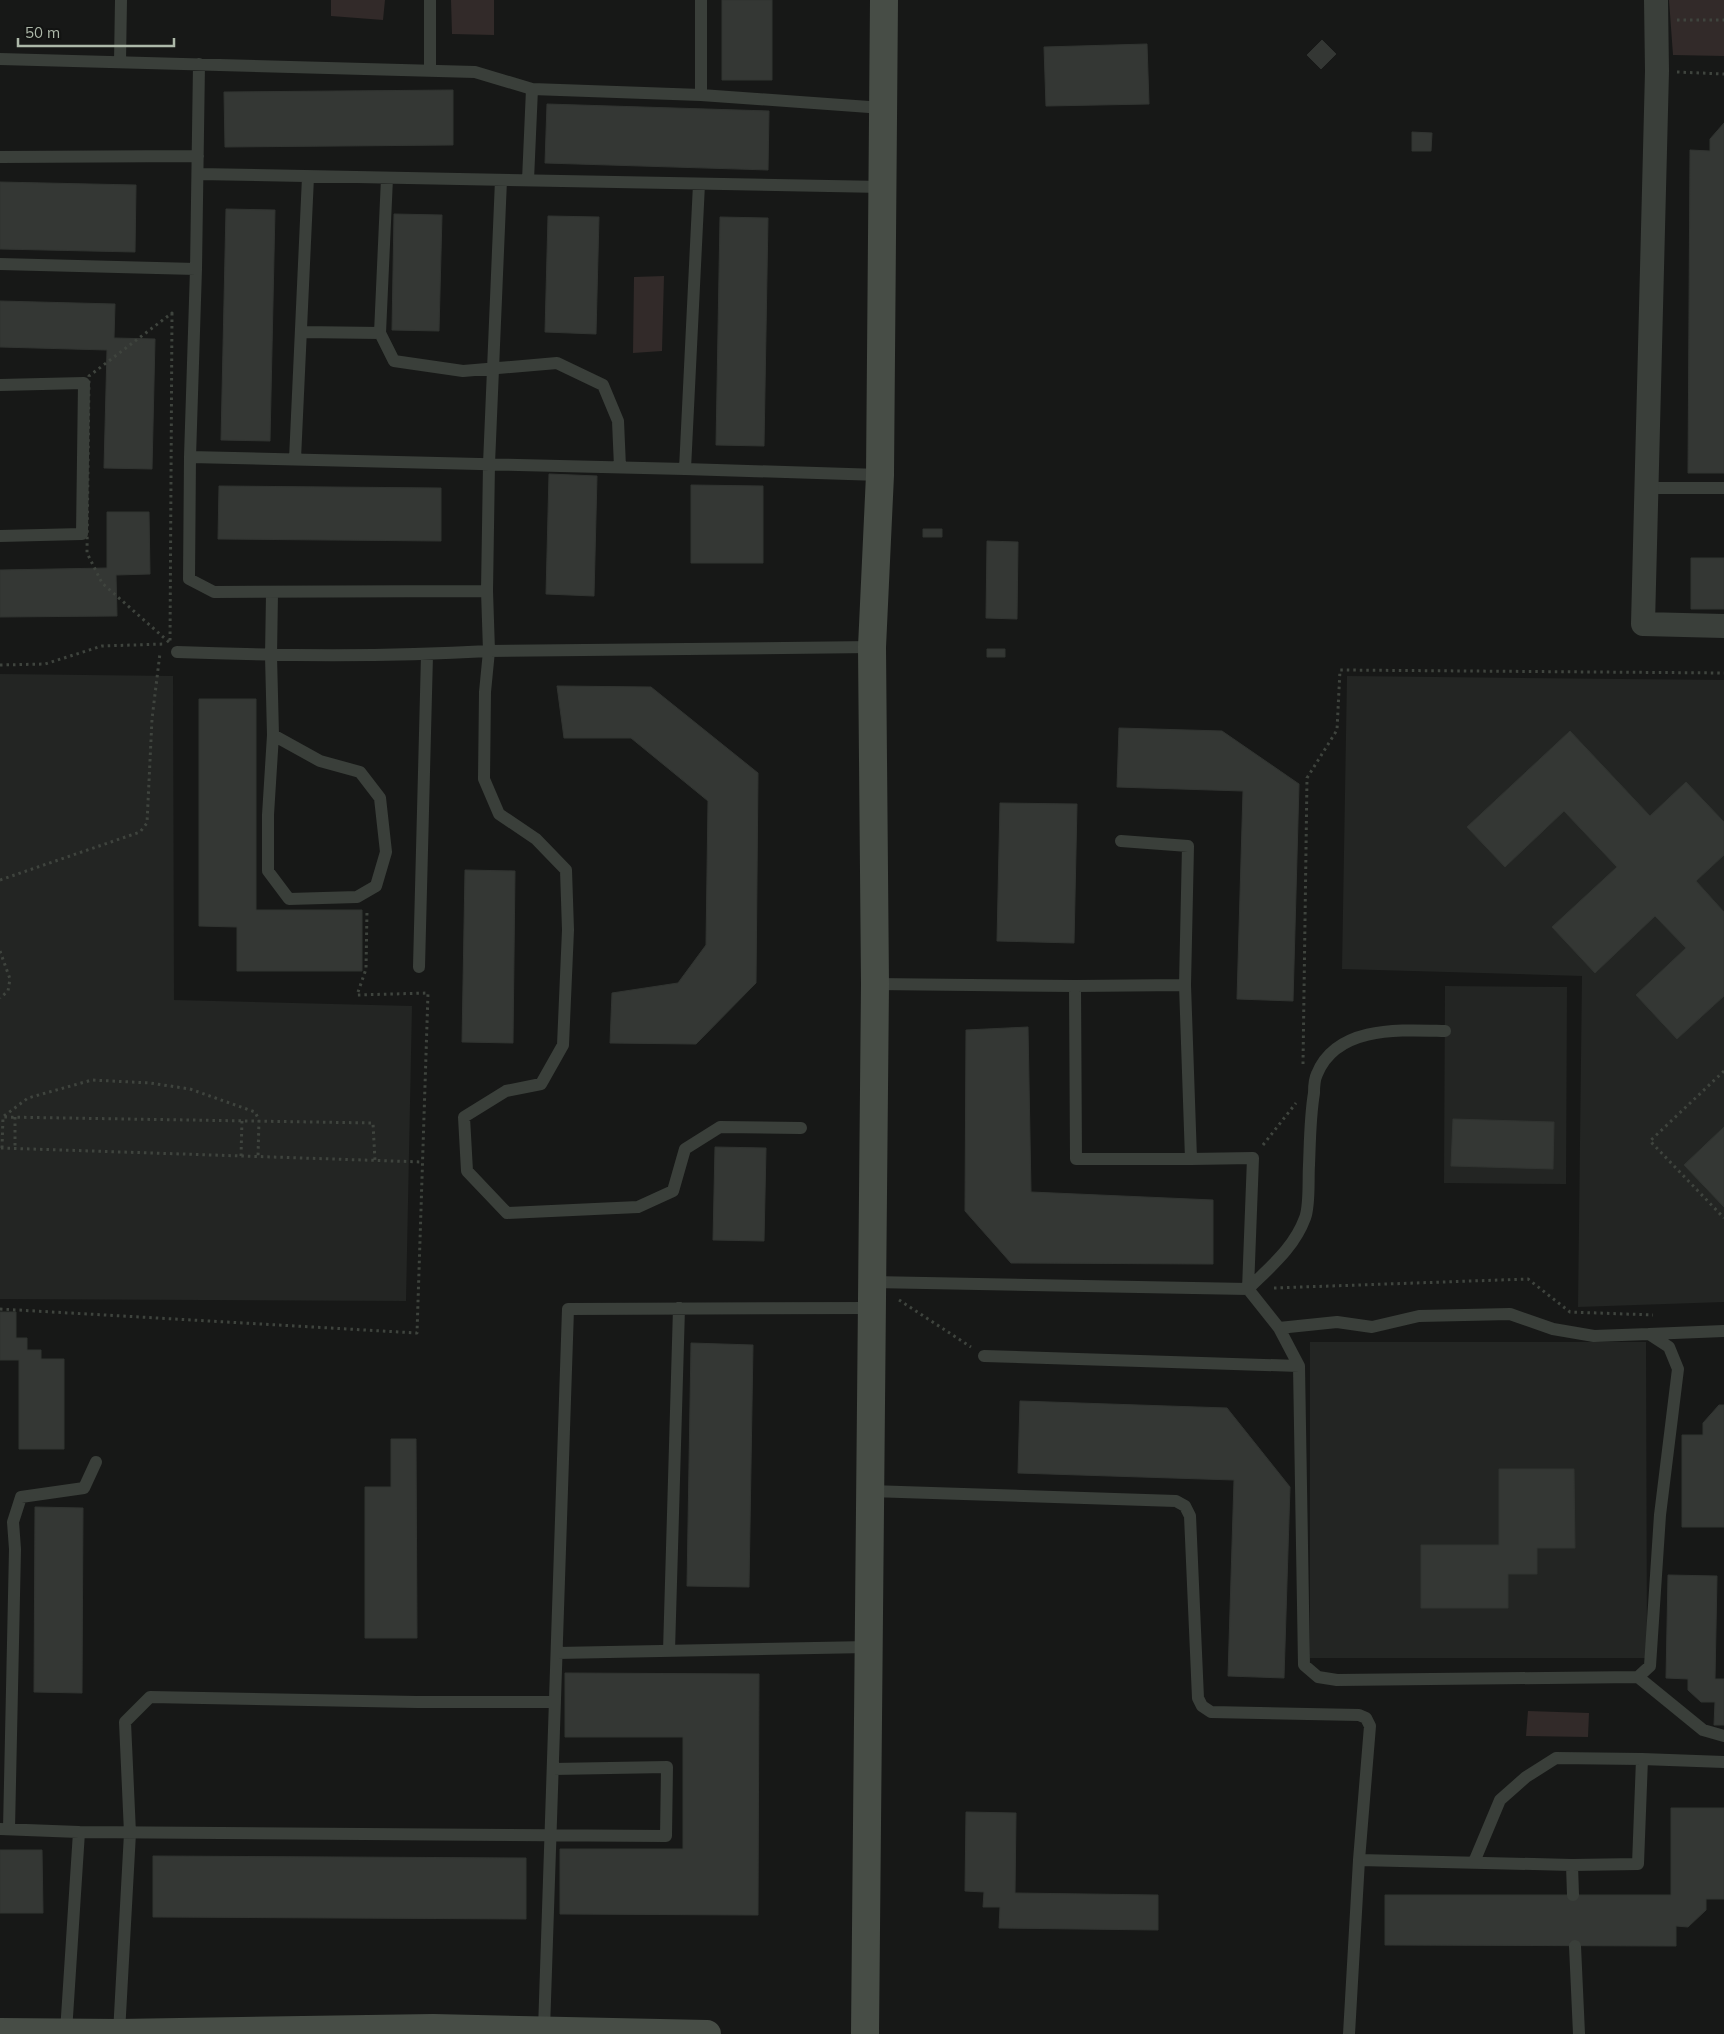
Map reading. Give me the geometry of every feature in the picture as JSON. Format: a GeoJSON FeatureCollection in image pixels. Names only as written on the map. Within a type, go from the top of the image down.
{"type":"FeatureCollection","features":[{"type":"Feature","properties":{"kind":"street"},"geometry":{"type":"LineString","coordinates":[[865,2034],[875,984],[872,647],[880,475],[884,0]]}},
{"type":"Feature","properties":{"kind":"street"},"geometry":{"type":"LineString","coordinates":[[1656,0],[1658,72],[1643,624],[1724,626]]}},
{"type":"Feature","properties":{"kind":"street"},"geometry":{"type":"LineString","coordinates":[[0,2032],[544,2030],[707,2034]]}},
{"type":"Feature","properties":{"kind":"lane"},"geometry":{"type":"LineString","coordinates":[[120,62],[121,0]]}},
{"type":"Feature","properties":{"kind":"lane"},"geometry":{"type":"LineString","coordinates":[[430,0],[430,70]]}},
{"type":"Feature","properties":{"kind":"lane"},"geometry":{"type":"LineString","coordinates":[[701,0],[701,94]]}},
{"type":"Feature","properties":{"kind":"lane"},"geometry":{"type":"LineString","coordinates":[[0,59],[475,72],[532,89],[701,94],[883,108]]}},
{"type":"Feature","properties":{"kind":"lane"},"geometry":{"type":"LineString","coordinates":[[199,64],[189,579],[214,592],[487,591]]}},
{"type":"Feature","properties":{"kind":"lane"},"geometry":{"type":"LineString","coordinates":[[528,180],[532,89]]}},
{"type":"Feature","properties":{"kind":"lane"},"geometry":{"type":"LineString","coordinates":[[0,157],[198,156]]}},
{"type":"Feature","properties":{"kind":"lane"},"geometry":{"type":"LineString","coordinates":[[198,174],[882,187]]}},
{"type":"Feature","properties":{"kind":"lane"},"geometry":{"type":"LineString","coordinates":[[296,460],[308,176]]}},
{"type":"Feature","properties":{"kind":"lane"},"geometry":{"type":"LineString","coordinates":[[387,178],[380,333],[394,361],[463,371],[557,363],[603,385],[618,421],[620,467]]}},
{"type":"Feature","properties":{"kind":"lane"},"geometry":{"type":"LineString","coordinates":[[501,180],[489,464],[487,591],[489,651],[485,692],[484,779],[499,814],[536,839],[566,870],[568,930],[563,1045],[541,1084],[506,1090],[464,1117],[467,1172],[506,1213],[638,1207],[673,1191],[685,1149],[720,1128],[801,1128]]}},
{"type":"Feature","properties":{"kind":"lane"},"geometry":{"type":"LineString","coordinates":[[685,468],[699,184]]}},
{"type":"Feature","properties":{"kind":"lane"},"geometry":{"type":"LineString","coordinates":[[0,264],[196,268]]}},
{"type":"Feature","properties":{"kind":"lane"},"geometry":{"type":"LineString","coordinates":[[301,332],[380,333]]}},
{"type":"Feature","properties":{"kind":"lane"},"geometry":{"type":"LineString","coordinates":[[0,385],[84,383],[82,534],[0,536]]}},
{"type":"Feature","properties":{"kind":"lane"},"geometry":{"type":"LineString","coordinates":[[190,457],[685,468],[880,475]]}},
{"type":"Feature","properties":{"kind":"lane"},"geometry":{"type":"LineString","coordinates":[[1646,488],[1724,488]]}},
{"type":"Feature","properties":{"kind":"lane"},"geometry":{"type":"LineString","coordinates":[[272,593],[271,656],[274,735],[268,815],[268,871],[289,899],[357,897],[376,886],[386,852],[380,798],[360,772],[320,761],[274,735]]}},
{"type":"Feature","properties":{"kind":"lane"},"geometry":{"type":"LineString","coordinates":[[174,647],[271,656],[427,655],[489,651],[872,647]]}},
{"type":"Feature","properties":{"kind":"lane"},"geometry":{"type":"LineString","coordinates":[[419,967],[427,655]]}},
{"type":"Feature","properties":{"kind":"lane"},"geometry":{"type":"LineString","coordinates":[[1121,841],[1188,846],[1185,985],[1191,1159]]}},
{"type":"Feature","properties":{"kind":"lane"},"geometry":{"type":"LineString","coordinates":[[875,984],[1185,985]]}},
{"type":"Feature","properties":{"kind":"lane"},"geometry":{"type":"LineString","coordinates":[[1075,986],[1076,1159],[1254,1158],[1248,1288],[1280,1328],[1299,1366],[1304,1665],[1318,1677],[1337,1680],[1638,1677],[1703,1730],[1724,1736]]}},
{"type":"Feature","properties":{"kind":"lane"},"geometry":{"type":"LineString","coordinates":[[544,2030],[568,1309],[679,1308],[872,1295],[1248,1288],[1289,1249],[1299,1233],[1306,1216],[1311,1114],[1316,1076],[1325,1058],[1342,1043],[1359,1036],[1381,1032],[1445,1031]]}},
{"type":"Feature","properties":{"kind":"lane"},"geometry":{"type":"LineString","coordinates":[[669,1651],[679,1308]]}},
{"type":"Feature","properties":{"kind":"lane"},"geometry":{"type":"LineString","coordinates":[[1280,1328],[1337,1322],[1372,1327],[1419,1316],[1510,1314],[1553,1330],[1594,1336],[1724,1331]]}},
{"type":"Feature","properties":{"kind":"lane"},"geometry":{"type":"LineString","coordinates":[[1638,1677],[1650,1666],[1660,1515],[1678,1369],[1669,1347],[1649,1334]]}},
{"type":"Feature","properties":{"kind":"lane"},"geometry":{"type":"LineString","coordinates":[[984,1356],[1299,1366]]}},
{"type":"Feature","properties":{"kind":"lane"},"geometry":{"type":"LineString","coordinates":[[96,1462],[84,1488],[21,1497],[6,1521],[15,1549],[6,1672],[4,1829],[130,1833],[666,1836],[667,1767],[553,1769]]}},
{"type":"Feature","properties":{"kind":"lane"},"geometry":{"type":"LineString","coordinates":[[870,1491],[1176,1500],[1185,1506],[1190,1516],[1198,1698],[1202,1706],[1211,1712],[1359,1715],[1366,1718],[1370,1726],[1359,1860],[1349,2034]]}},
{"type":"Feature","properties":{"kind":"lane"},"geometry":{"type":"LineString","coordinates":[[557,1653],[868,1647]]}},
{"type":"Feature","properties":{"kind":"lane"},"geometry":{"type":"LineString","coordinates":[[119,2033],[130,1833],[125,1722],[150,1697],[417,1702],[555,1702]]}},
{"type":"Feature","properties":{"kind":"lane"},"geometry":{"type":"LineString","coordinates":[[1474,1862],[1500,1800],[1533,1772],[1556,1758],[1724,1762]]}},
{"type":"Feature","properties":{"kind":"lane"},"geometry":{"type":"LineString","coordinates":[[1359,1860],[1572,1865],[1638,1864],[1642,1759]]}},
{"type":"Feature","properties":{"kind":"lane"},"geometry":{"type":"LineString","coordinates":[[66,2032],[79,1832]]}},
{"type":"Feature","properties":{"kind":"lane"},"geometry":{"type":"LineString","coordinates":[[1572,1865],[1573,1895]]}},
{"type":"Feature","properties":{"kind":"lane"},"geometry":{"type":"LineString","coordinates":[[1575,1946],[1579,2034]]}},
{"type":"Feature","properties":{"kind":"path"},"geometry":{"type":"LineString","coordinates":[[1671,20],[1724,20]]}},
{"type":"Feature","properties":{"kind":"path"},"geometry":{"type":"LineString","coordinates":[[1658,72],[1724,74]]}},
{"type":"Feature","properties":{"kind":"path"},"geometry":{"type":"LineString","coordinates":[[172,313],[170,622],[174,647],[102,583],[87,553],[89,376],[172,313]]}},
{"type":"Feature","properties":{"kind":"path"},"geometry":{"type":"LineString","coordinates":[[0,880],[140,832],[147,823],[152,719],[161,645]]}},
{"type":"Feature","properties":{"kind":"path"},"geometry":{"type":"LineString","coordinates":[[0,665],[45,664],[102,646],[161,645],[174,647]]}},
{"type":"Feature","properties":{"kind":"path"},"geometry":{"type":"LineString","coordinates":[[1303,1074],[1306,778],[1337,730],[1340,670],[1724,673]]}},
{"type":"Feature","properties":{"kind":"path"},"geometry":{"type":"LineString","coordinates":[[0,1309],[417,1333],[428,993],[357,994],[366,969],[367,909],[358,908]]}},
{"type":"Feature","properties":{"kind":"path"},"geometry":{"type":"LineString","coordinates":[[0,951],[10,979],[8,991],[0,998]]}},
{"type":"Feature","properties":{"kind":"path"},"geometry":{"type":"LineString","coordinates":[[1724,1071],[1650,1141],[1724,1218]]}},
{"type":"Feature","properties":{"kind":"path"},"geometry":{"type":"LineString","coordinates":[[258,1157],[259,1120],[255,1112],[190,1090],[150,1083],[92,1080],[28,1098],[4,1117],[1,1148],[258,1157],[423,1162]]}},
{"type":"Feature","properties":{"kind":"path"},"geometry":{"type":"LineString","coordinates":[[1254,1158],[1297,1100]]}},
{"type":"Feature","properties":{"kind":"path"},"geometry":{"type":"LineString","coordinates":[[4,1117],[372,1123],[375,1160]]}},
{"type":"Feature","properties":{"kind":"path"},"geometry":{"type":"LineString","coordinates":[[15,1117],[15,1148]]}},
{"type":"Feature","properties":{"kind":"path"},"geometry":{"type":"LineString","coordinates":[[241,1156],[242,1120]]}},
{"type":"Feature","properties":{"kind":"path"},"geometry":{"type":"LineString","coordinates":[[1248,1288],[1528,1280],[1570,1312],[1657,1316]]}},
{"type":"Feature","properties":{"kind":"path"},"geometry":{"type":"LineString","coordinates":[[872,1295],[984,1356]]}},
{"type":"Feature","properties":{"kind":"shaded area"},"geometry":{"type":"Polygon","coordinates":[[[331,0],[385,0],[383,20],[331,16],[331,0]]]}},
{"type":"Feature","properties":{"kind":"shaded area"},"geometry":{"type":"Polygon","coordinates":[[[451,0],[494,0],[494,35],[452,34],[451,0]]]}},
{"type":"Feature","properties":{"kind":"shaded area"},"geometry":{"type":"Polygon","coordinates":[[[1669,0],[1724,0],[1724,56],[1673,55],[1669,0]]]}},
{"type":"Feature","properties":{"kind":"shaded area"},"geometry":{"type":"Polygon","coordinates":[[[664,276],[662,351],[633,353],[634,277],[664,276]]]}},
{"type":"Feature","properties":{"kind":"shaded area"},"geometry":{"type":"Polygon","coordinates":[[[0,674],[173,676],[174,1000],[412,1006],[406,1301],[0,1299],[0,674]]]}},
{"type":"Feature","properties":{"kind":"shaded area"},"geometry":{"type":"Polygon","coordinates":[[[1347,676],[1724,680],[1724,1302],[1578,1307],[1582,976],[1342,969],[1347,676]]]}},
{"type":"Feature","properties":{"kind":"shaded area"},"geometry":{"type":"Polygon","coordinates":[[[1445,986],[1567,987],[1566,1184],[1444,1183],[1445,986]]]}},
{"type":"Feature","properties":{"kind":"shaded area"},"geometry":{"type":"Polygon","coordinates":[[[1310,1342],[1646,1342],[1647,1658],[1310,1658],[1310,1342]]]}},
{"type":"Feature","properties":{"kind":"shaded area"},"geometry":{"type":"Polygon","coordinates":[[[1528,1711],[1589,1713],[1588,1737],[1526,1736],[1528,1711]]]}},
{"type":"Feature","properties":{"kind":"building"},"geometry":{"type":"Polygon","coordinates":[[[722,0],[772,0],[772,80],[722,80],[722,0]]]}},
{"type":"Feature","properties":{"kind":"building"},"geometry":{"type":"Polygon","coordinates":[[[1322,40],[1336,54],[1321,69],[1307,55],[1322,40]]]}},
{"type":"Feature","properties":{"kind":"building"},"geometry":{"type":"Polygon","coordinates":[[[1147,44],[1149,104],[1046,106],[1044,47],[1147,44]]]}},
{"type":"Feature","properties":{"kind":"building"},"geometry":{"type":"Polygon","coordinates":[[[453,90],[453,145],[225,147],[224,92],[453,90]]]}},
{"type":"Feature","properties":{"kind":"building"},"geometry":{"type":"Polygon","coordinates":[[[547,104],[769,111],[768,170],[545,163],[547,104]]]}},
{"type":"Feature","properties":{"kind":"building"},"geometry":{"type":"Polygon","coordinates":[[[1724,123],[1724,473],[1688,473],[1690,150],[1710,151],[1710,139],[1724,123]]]}},
{"type":"Feature","properties":{"kind":"building"},"geometry":{"type":"Polygon","coordinates":[[[1412,132],[1432,133],[1431,151],[1412,151],[1412,132]]]}},
{"type":"Feature","properties":{"kind":"building"},"geometry":{"type":"Polygon","coordinates":[[[0,182],[136,185],[135,252],[0,249],[0,182]]]}},
{"type":"Feature","properties":{"kind":"building"},"geometry":{"type":"Polygon","coordinates":[[[226,209],[275,210],[270,441],[221,440],[226,209]]]}},
{"type":"Feature","properties":{"kind":"building"},"geometry":{"type":"Polygon","coordinates":[[[394,214],[442,215],[439,331],[392,330],[394,214]]]}},
{"type":"Feature","properties":{"kind":"building"},"geometry":{"type":"Polygon","coordinates":[[[548,216],[599,217],[596,334],[545,332],[548,216]]]}},
{"type":"Feature","properties":{"kind":"building"},"geometry":{"type":"Polygon","coordinates":[[[720,217],[768,218],[764,446],[716,445],[720,217]]]}},
{"type":"Feature","properties":{"kind":"building"},"geometry":{"type":"Polygon","coordinates":[[[0,301],[115,304],[114,338],[155,339],[152,469],[104,468],[107,350],[0,347],[0,301]]]}},
{"type":"Feature","properties":{"kind":"building"},"geometry":{"type":"Polygon","coordinates":[[[549,474],[597,476],[594,596],[546,594],[549,474]]]}},
{"type":"Feature","properties":{"kind":"building"},"geometry":{"type":"Polygon","coordinates":[[[691,485],[763,486],[763,563],[691,563],[691,485]]]}},
{"type":"Feature","properties":{"kind":"building"},"geometry":{"type":"Polygon","coordinates":[[[219,486],[441,488],[441,541],[218,539],[219,486]]]}},
{"type":"Feature","properties":{"kind":"building"},"geometry":{"type":"Polygon","coordinates":[[[107,512],[149,512],[150,574],[116,575],[117,616],[0,617],[0,570],[107,568],[107,512]]]}},
{"type":"Feature","properties":{"kind":"building"},"geometry":{"type":"Polygon","coordinates":[[[923,529],[942,529],[942,537],[923,537],[923,529]]]}},
{"type":"Feature","properties":{"kind":"building"},"geometry":{"type":"Polygon","coordinates":[[[987,541],[1018,542],[1017,619],[986,618],[987,541]]]}},
{"type":"Feature","properties":{"kind":"building"},"geometry":{"type":"Polygon","coordinates":[[[1691,558],[1724,558],[1724,609],[1691,609],[1691,558]]]}},
{"type":"Feature","properties":{"kind":"building"},"geometry":{"type":"Polygon","coordinates":[[[987,649],[1005,649],[1005,657],[987,657],[987,649]]]}},
{"type":"Feature","properties":{"kind":"building"},"geometry":{"type":"Polygon","coordinates":[[[557,686],[651,687],[758,773],[756,983],[696,1044],[610,1043],[612,993],[678,983],[706,945],[708,801],[631,738],[564,738],[557,686]]]}},
{"type":"Feature","properties":{"kind":"building"},"geometry":{"type":"Polygon","coordinates":[[[199,699],[256,699],[256,910],[362,910],[362,971],[237,971],[237,927],[199,926],[199,699]]]}},
{"type":"Feature","properties":{"kind":"building"},"geometry":{"type":"Polygon","coordinates":[[[1119,728],[1222,731],[1299,784],[1293,1001],[1237,999],[1243,791],[1117,787],[1119,728]]]}},
{"type":"Feature","properties":{"kind":"building"},"geometry":{"type":"Polygon","coordinates":[[[1570,731],[1650,816],[1686,782],[1724,822],[1724,855],[1696,881],[1724,912],[1724,996],[1677,1039],[1636,995],[1686,948],[1655,916],[1595,973],[1552,927],[1617,867],[1564,811],[1505,867],[1467,827],[1570,731]]]}},
{"type":"Feature","properties":{"kind":"building"},"geometry":{"type":"Polygon","coordinates":[[[1000,803],[1077,804],[1074,943],[997,941],[1000,803]]]}},
{"type":"Feature","properties":{"kind":"building"},"geometry":{"type":"Polygon","coordinates":[[[465,870],[515,871],[513,1043],[462,1042],[465,870]]]}},
{"type":"Feature","properties":{"kind":"building"},"geometry":{"type":"Polygon","coordinates":[[[1028,1027],[1031,1192],[1213,1200],[1213,1264],[1011,1263],[965,1211],[966,1030],[1028,1027]]]}},
{"type":"Feature","properties":{"kind":"building"},"geometry":{"type":"Polygon","coordinates":[[[1453,1119],[1554,1122],[1553,1169],[1451,1166],[1453,1119]]]}},
{"type":"Feature","properties":{"kind":"building"},"geometry":{"type":"Polygon","coordinates":[[[1724,1127],[1724,1207],[1684,1165],[1724,1127]]]}},
{"type":"Feature","properties":{"kind":"building"},"geometry":{"type":"Polygon","coordinates":[[[715,1147],[766,1148],[764,1241],[713,1240],[715,1147]]]}},
{"type":"Feature","properties":{"kind":"building"},"geometry":{"type":"Polygon","coordinates":[[[0,1312],[16,1312],[16,1338],[27,1338],[27,1350],[41,1350],[41,1359],[64,1359],[64,1449],[19,1449],[19,1360],[0,1360],[0,1312]]]}},
{"type":"Feature","properties":{"kind":"building"},"geometry":{"type":"Polygon","coordinates":[[[691,1343],[753,1345],[749,1587],[687,1586],[691,1343]]]}},
{"type":"Feature","properties":{"kind":"building"},"geometry":{"type":"Polygon","coordinates":[[[1020,1401],[1227,1408],[1290,1487],[1284,1678],[1228,1676],[1234,1480],[1018,1473],[1020,1401]]]}},
{"type":"Feature","properties":{"kind":"building"},"geometry":{"type":"Polygon","coordinates":[[[1719,1405],[1724,1405],[1724,1527],[1682,1527],[1682,1435],[1703,1435],[1703,1423],[1719,1405]]]}},
{"type":"Feature","properties":{"kind":"building"},"geometry":{"type":"Polygon","coordinates":[[[391,1439],[416,1439],[417,1638],[365,1638],[365,1487],[391,1487],[391,1439]]]}},
{"type":"Feature","properties":{"kind":"building"},"geometry":{"type":"Polygon","coordinates":[[[1499,1469],[1574,1469],[1575,1548],[1537,1548],[1537,1574],[1508,1574],[1508,1608],[1421,1608],[1421,1545],[1499,1545],[1499,1469]]]}},
{"type":"Feature","properties":{"kind":"building"},"geometry":{"type":"Polygon","coordinates":[[[35,1507],[83,1508],[82,1693],[34,1692],[35,1507]]]}},
{"type":"Feature","properties":{"kind":"building"},"geometry":{"type":"Polygon","coordinates":[[[1668,1575],[1717,1576],[1715,1679],[1724,1679],[1724,1725],[1714,1725],[1715,1702],[1701,1702],[1688,1690],[1688,1679],[1666,1678],[1668,1575]]]}},
{"type":"Feature","properties":{"kind":"building"},"geometry":{"type":"Polygon","coordinates":[[[565,1673],[759,1674],[758,1915],[560,1914],[560,1849],[683,1849],[683,1737],[565,1737],[565,1673]]]}},
{"type":"Feature","properties":{"kind":"building"},"geometry":{"type":"Polygon","coordinates":[[[1671,1808],[1724,1808],[1724,1899],[1706,1899],[1706,1910],[1688,1927],[1676,1926],[1676,1946],[1385,1945],[1385,1895],[1671,1895],[1671,1808]]]}},
{"type":"Feature","properties":{"kind":"building"},"geometry":{"type":"Polygon","coordinates":[[[966,1812],[1016,1813],[1015,1893],[1158,1895],[1158,1930],[999,1928],[1000,1907],[983,1907],[984,1892],[965,1891],[966,1812]]]}},
{"type":"Feature","properties":{"kind":"building"},"geometry":{"type":"Polygon","coordinates":[[[0,1850],[42,1850],[43,1913],[0,1913],[0,1850]]]}},
{"type":"Feature","properties":{"kind":"building"},"geometry":{"type":"Polygon","coordinates":[[[153,1856],[526,1858],[526,1919],[153,1917],[153,1856]]]}}]}
